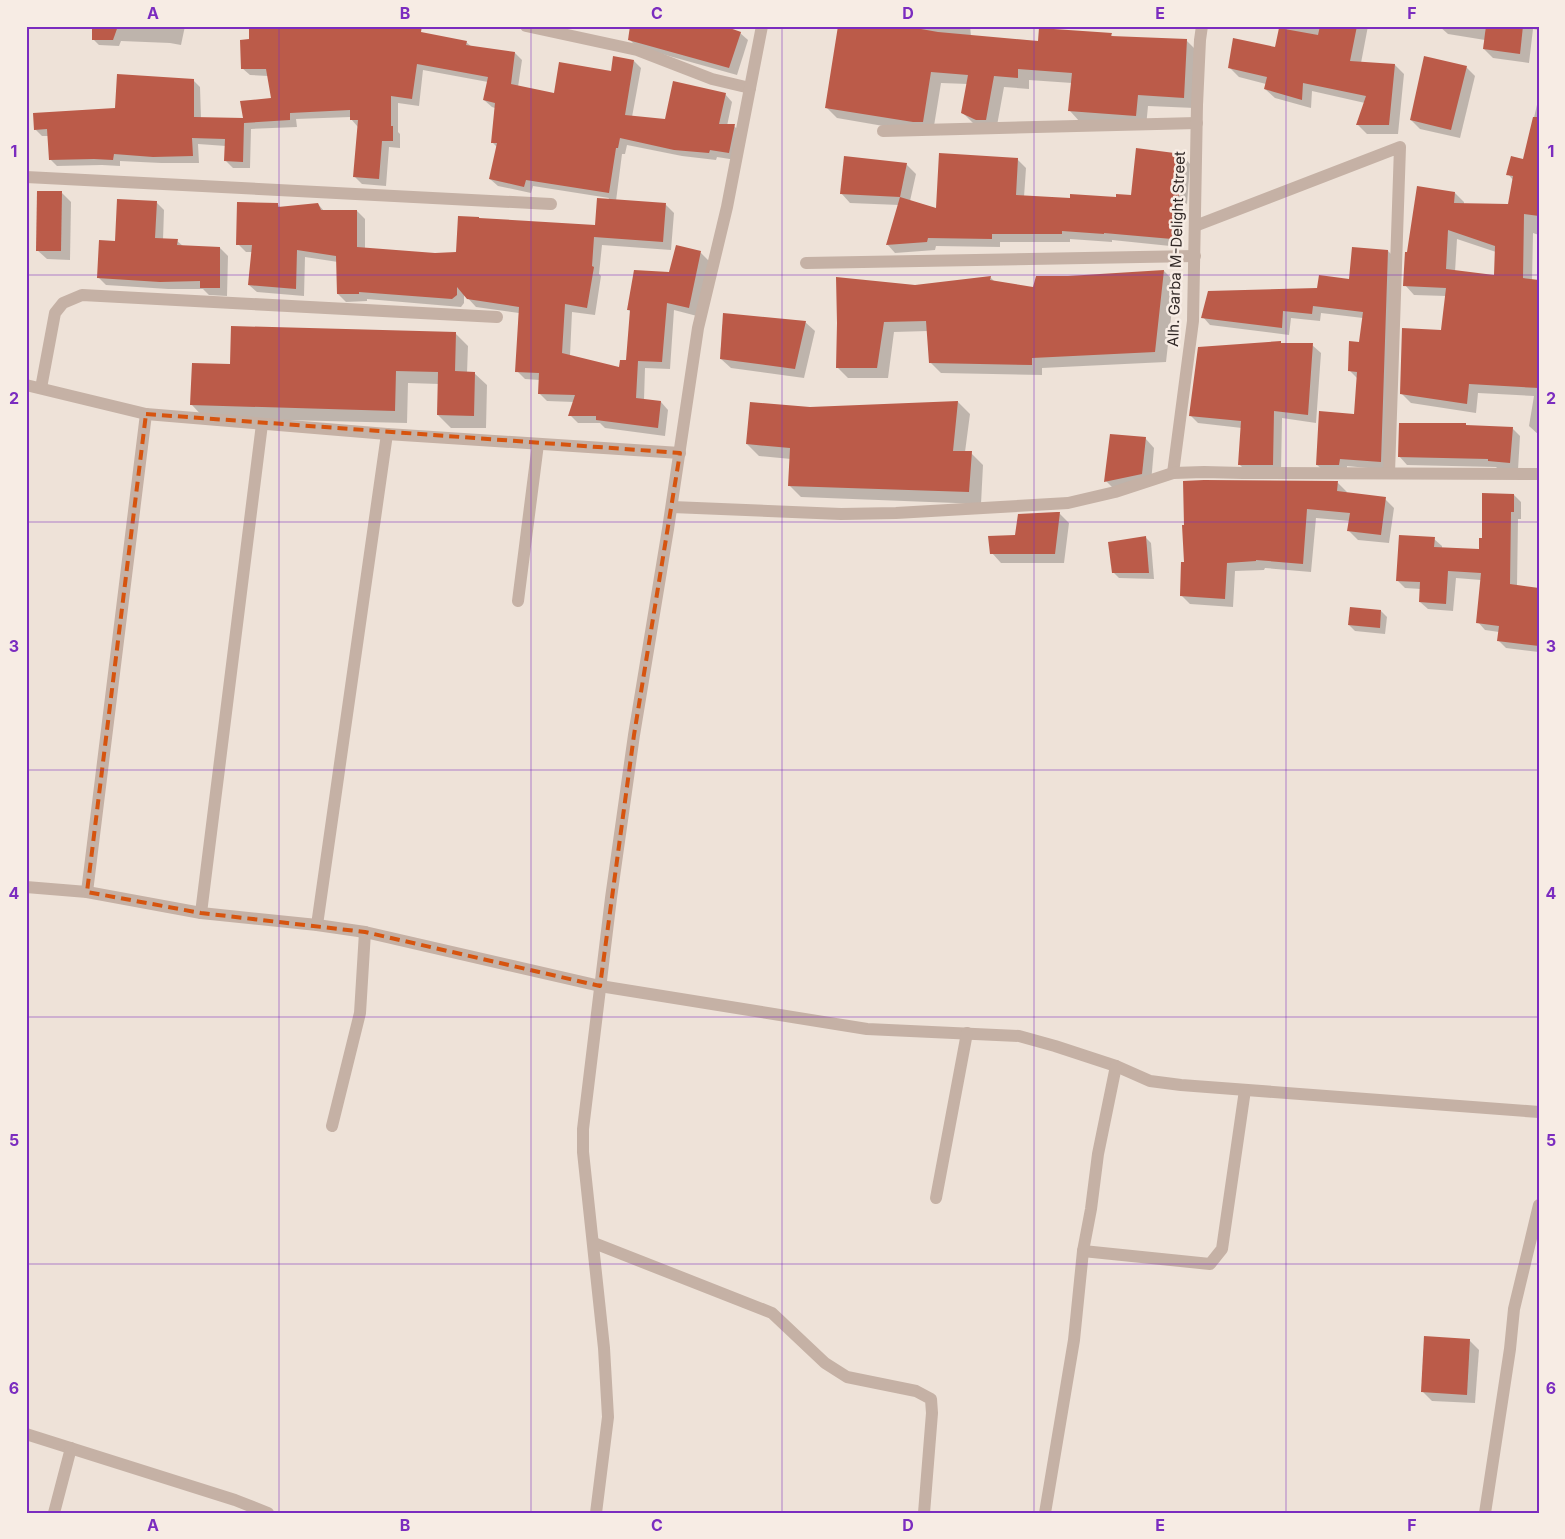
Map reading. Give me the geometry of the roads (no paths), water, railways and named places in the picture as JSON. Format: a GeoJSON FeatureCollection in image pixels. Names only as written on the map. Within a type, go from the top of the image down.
{"type":"FeatureCollection","features":[{"type":"Feature","properties":{"kind":"street"},"geometry":{"type":"LineString","coordinates":[[526,26],[637,50],[712,79],[750,88]]}},
{"type":"Feature","properties":{"kind":"street"},"geometry":{"type":"LineString","coordinates":[[596,1513],[608,1416],[604,1348],[583,1152],[583,1129],[634,735],[672,507],[698,328],[727,207],[762,26]]}},
{"type":"Feature","properties":{"kind":"street","name":"Alh. Garba M-Delight Street"},"geometry":{"type":"LineString","coordinates":[[1173,473],[1193,321],[1197,122],[1202,26]]}},
{"type":"Feature","properties":{"kind":"street"},"geometry":{"type":"LineString","coordinates":[[884,131],[1197,122]]}},
{"type":"Feature","properties":{"kind":"street"},"geometry":{"type":"LineString","coordinates":[[1195,226],[1400,146],[1389,473]]}},
{"type":"Feature","properties":{"kind":"street"},"geometry":{"type":"LineString","coordinates":[[26,177],[551,204]]}},
{"type":"Feature","properties":{"kind":"street"},"geometry":{"type":"LineString","coordinates":[[806,263],[1194,256]]}},
{"type":"Feature","properties":{"kind":"street"},"geometry":{"type":"LineString","coordinates":[[40,388],[55,313],[63,303],[82,295],[497,317]]}},
{"type":"Feature","properties":{"kind":"street"},"geometry":{"type":"LineString","coordinates":[[26,385],[146,414],[387,434],[680,453]]}},
{"type":"Feature","properties":{"kind":"street"},"geometry":{"type":"LineString","coordinates":[[87,892],[146,414]]}},
{"type":"Feature","properties":{"kind":"street"},"geometry":{"type":"LineString","coordinates":[[201,913],[262,424]]}},
{"type":"Feature","properties":{"kind":"street"},"geometry":{"type":"LineString","coordinates":[[317,925],[387,434]]}},
{"type":"Feature","properties":{"kind":"street"},"geometry":{"type":"LineString","coordinates":[[518,602],[538,444]]}},
{"type":"Feature","properties":{"kind":"street"},"geometry":{"type":"LineString","coordinates":[[672,507],[840,514],[896,513],[1068,502],[1115,492],[1173,473],[1539,474]]}},
{"type":"Feature","properties":{"kind":"street"},"geometry":{"type":"LineString","coordinates":[[26,887],[87,892],[201,913],[365,932],[600,986],[866,1029],[1019,1036],[1116,1066],[1150,1081],[1182,1086],[1539,1112]]}},
{"type":"Feature","properties":{"kind":"street"},"geometry":{"type":"LineString","coordinates":[[332,1126],[360,1013],[365,932]]}},
{"type":"Feature","properties":{"kind":"street"},"geometry":{"type":"LineString","coordinates":[[936,1198],[967,1033]]}},
{"type":"Feature","properties":{"kind":"street"},"geometry":{"type":"LineString","coordinates":[[1045,1513],[1074,1340],[1083,1251],[1098,1154],[1116,1066]]}},
{"type":"Feature","properties":{"kind":"street"},"geometry":{"type":"LineString","coordinates":[[1083,1251],[1210,1264],[1222,1249],[1244,1090]]}},
{"type":"Feature","properties":{"kind":"street"},"geometry":{"type":"LineString","coordinates":[[1485,1513],[1514,1310],[1539,1205]]}},
{"type":"Feature","properties":{"kind":"street"},"geometry":{"type":"LineString","coordinates":[[594,1243],[772,1313],[825,1363],[847,1377],[916,1391],[930,1399],[932,1412],[924,1513]]}},
{"type":"Feature","properties":{"kind":"street"},"geometry":{"type":"LineString","coordinates":[[26,1434],[235,1500],[268,1513]]}},
{"type":"Feature","properties":{"kind":"street"},"geometry":{"type":"LineString","coordinates":[[54,1513],[71,1448]]}}]}
